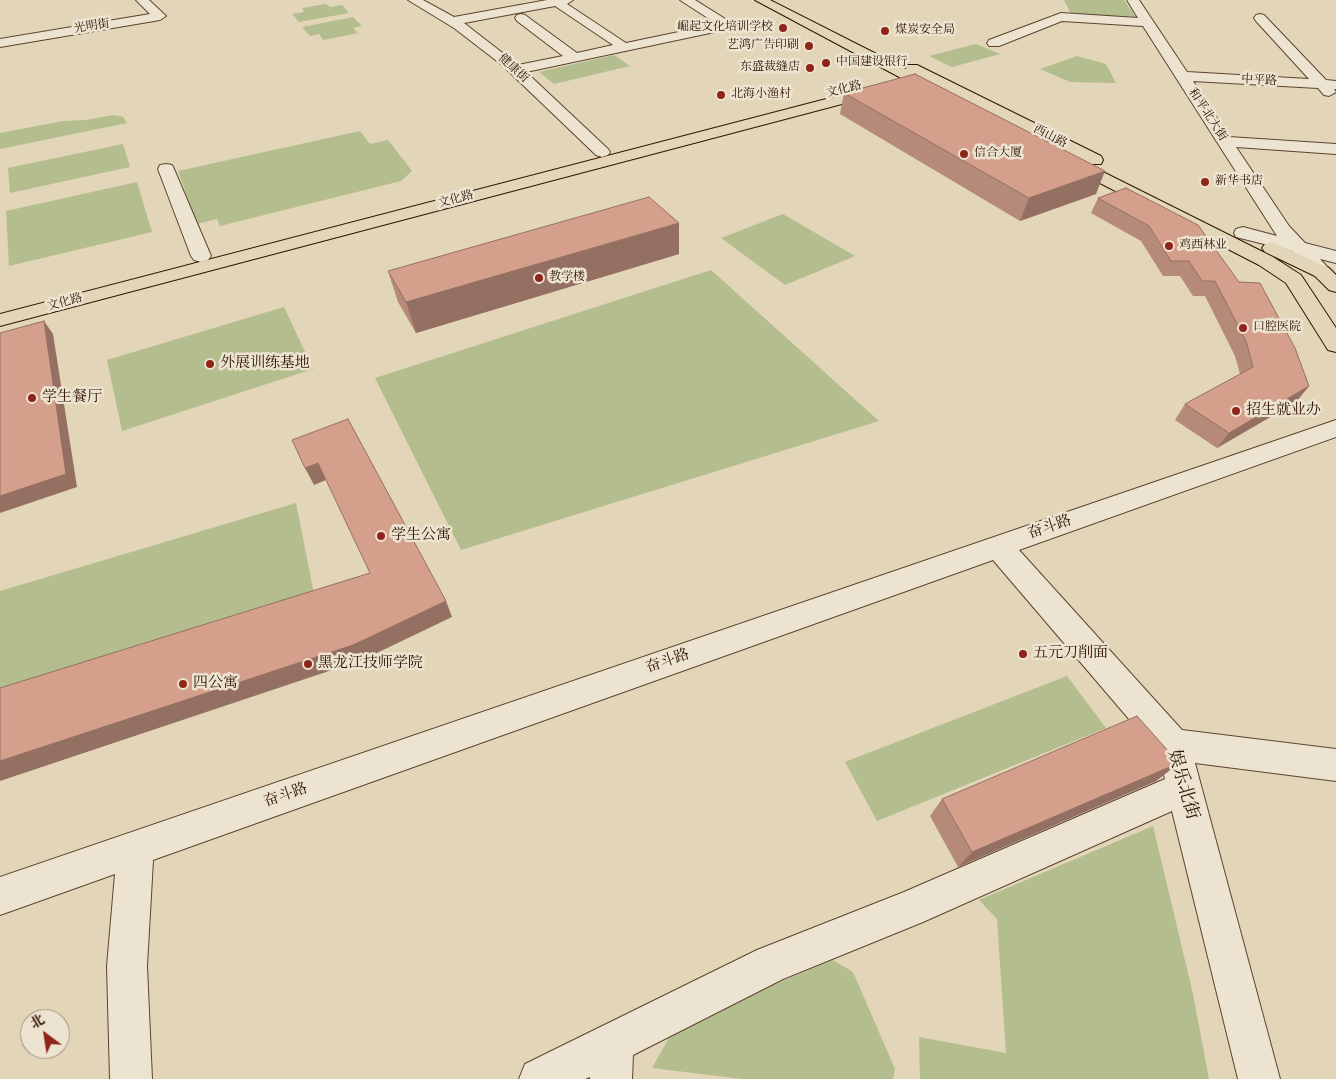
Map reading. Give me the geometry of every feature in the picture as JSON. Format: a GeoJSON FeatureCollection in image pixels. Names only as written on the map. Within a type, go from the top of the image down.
{"type":"FeatureCollection","features":[{"type":"Feature","properties":{"kind":"main road","name":"西山路"},"geometry":{"type":"LineString","coordinates":[[762,0],[918,77],[1290,254]]}},
{"type":"Feature","properties":{"kind":"main road","name":"西山路"},"geometry":{"type":"LineString","coordinates":[[780,0],[918,77],[1266,261],[1290,254]]}},
{"type":"Feature","properties":{"kind":"main road","name":"文化路"},"geometry":{"type":"LineString","coordinates":[[0,308],[593,157],[918,77]]}},
{"type":"Feature","properties":{"kind":"main road","name":"文化路"},"geometry":{"type":"LineString","coordinates":[[0,320],[593,157]]}},
{"type":"Feature","properties":{"kind":"main road","name":"和平北大街"},"geometry":{"type":"LineString","coordinates":[[1290,254],[1336,344]]}},
{"type":"Feature","properties":{"kind":"main road","name":"和平北大街"},"geometry":{"type":"LineString","coordinates":[[1329,271],[1336,286]]}},
{"type":"Feature","properties":{"kind":"street","name":"光明街"},"geometry":{"type":"LineString","coordinates":[[0,42],[160,16],[142,0]]}},
{"type":"Feature","properties":{"kind":"street","name":"健康街"},"geometry":{"type":"LineString","coordinates":[[414,0],[452,21],[515,70],[593,157]]}},
{"type":"Feature","properties":{"kind":"street"},"geometry":{"type":"LineString","coordinates":[[515,70],[729,25],[686,0]]}},
{"type":"Feature","properties":{"kind":"street","name":"和平北大街"},"geometry":{"type":"LineString","coordinates":[[1133,0],[1224,141],[1290,254],[1329,271]]}},
{"type":"Feature","properties":{"kind":"street"},"geometry":{"type":"LineString","coordinates":[[452,21],[559,1],[624,47]]}},
{"type":"Feature","properties":{"kind":"street"},"geometry":{"type":"LineString","coordinates":[[994,43],[1061,16],[1148,22]]}},
{"type":"Feature","properties":{"kind":"street"},"geometry":{"type":"LineString","coordinates":[[521,18],[574,57]]}},
{"type":"Feature","properties":{"kind":"street"},"geometry":{"type":"LineString","coordinates":[[1260,18],[1329,85],[1336,99]]}},
{"type":"Feature","properties":{"kind":"street","name":"中平路"},"geometry":{"type":"LineString","coordinates":[[1182,76],[1329,85]]}},
{"type":"Feature","properties":{"kind":"street"},"geometry":{"type":"LineString","coordinates":[[1224,141],[1336,149]]}},
{"type":"Feature","properties":{"kind":"street"},"geometry":{"type":"LineString","coordinates":[[166,169],[200,256]]}},
{"type":"Feature","properties":{"kind":"street"},"geometry":{"type":"LineString","coordinates":[[1290,254],[1336,258]]}},
{"type":"Feature","properties":{"kind":"street"},"geometry":{"type":"LineString","coordinates":[[1290,254],[1329,271]]}},
{"type":"Feature","properties":{"kind":"street","name":"奋斗路"},"geometry":{"type":"LineString","coordinates":[[0,896],[1336,428]]}},
{"type":"Feature","properties":{"kind":"street","name":"娱乐北街"},"geometry":{"type":"LineString","coordinates":[[998,546],[1172,744],[1259,1079]]}},
{"type":"Feature","properties":{"kind":"street"},"geometry":{"type":"LineString","coordinates":[[1172,744],[1336,765]]}},
{"type":"Feature","properties":{"kind":"street"},"geometry":{"type":"LineString","coordinates":[[540,1079],[612,1061],[771,964],[910,909],[1184,788]]}},
{"type":"Feature","properties":{"kind":"street"},"geometry":{"type":"LineString","coordinates":[[131,1079],[127,966],[136,848]]}},
{"type":"Feature","properties":{"kind":"green space"},"geometry":{"type":"Polygon","coordinates":[[[1064,0],[1124,0],[1136,17],[1071,14],[1064,0]]]}},
{"type":"Feature","properties":{"kind":"green space"},"geometry":{"type":"Polygon","coordinates":[[[326,4],[330,7],[342,5],[349,13],[299,22],[292,14],[304,12],[302,8],[326,4]]]}},
{"type":"Feature","properties":{"kind":"green space"},"geometry":{"type":"Polygon","coordinates":[[[353,17],[362,26],[353,28],[358,33],[323,40],[319,34],[310,36],[302,27],[353,17]]]}},
{"type":"Feature","properties":{"kind":"green space"},"geometry":{"type":"Polygon","coordinates":[[[976,44],[1000,54],[952,67],[929,56],[976,44]]]}},
{"type":"Feature","properties":{"kind":"green space"},"geometry":{"type":"Polygon","coordinates":[[[614,55],[630,66],[554,84],[539,72],[614,55]]]}},
{"type":"Feature","properties":{"kind":"green space"},"geometry":{"type":"Polygon","coordinates":[[[1077,56],[1106,64],[1116,83],[1070,82],[1040,69],[1077,56]]]}},
{"type":"Feature","properties":{"kind":"green space"},"geometry":{"type":"Polygon","coordinates":[[[114,115],[123,117],[127,123],[0,149],[0,133],[63,121],[86,120],[114,115]]]}},
{"type":"Feature","properties":{"kind":"green space"},"geometry":{"type":"Polygon","coordinates":[[[360,131],[370,144],[388,140],[412,171],[401,181],[220,226],[217,219],[197,224],[178,171],[360,131]]]}},
{"type":"Feature","properties":{"kind":"green space"},"geometry":{"type":"Polygon","coordinates":[[[123,144],[130,167],[10,193],[8,168],[123,144]]]}},
{"type":"Feature","properties":{"kind":"green space"},"geometry":{"type":"Polygon","coordinates":[[[137,182],[152,232],[9,266],[6,211],[137,182]]]}},
{"type":"Feature","properties":{"kind":"green space"},"geometry":{"type":"Polygon","coordinates":[[[783,214],[855,256],[785,285],[721,238],[783,214]]]}},
{"type":"Feature","properties":{"kind":"green space"},"geometry":{"type":"Polygon","coordinates":[[[711,270],[879,421],[461,550],[375,378],[711,270]]]}},
{"type":"Feature","properties":{"kind":"green space","name":"外展训练基地"},"geometry":{"type":"Polygon","coordinates":[[[284,307],[313,369],[122,431],[107,360],[284,307]]]}},
{"type":"Feature","properties":{"kind":"green space"},"geometry":{"type":"Polygon","coordinates":[[[296,503],[314,594],[0,697],[0,591],[296,503]]]}},
{"type":"Feature","properties":{"kind":"green space"},"geometry":{"type":"Polygon","coordinates":[[[1067,676],[1106,728],[877,821],[845,762],[1067,676]]]}},
{"type":"Feature","properties":{"kind":"green space"},"geometry":{"type":"Polygon","coordinates":[[[1153,826],[1193,994],[1209,1079],[920,1079],[919,1037],[1006,1053],[997,919],[979,900],[1153,826]]]}},
{"type":"Feature","properties":{"kind":"green space"},"geometry":{"type":"Polygon","coordinates":[[[833,960],[853,972],[895,1069],[893,1079],[742,1079],[652,1068],[676,1025],[833,960]]]}},
{"type":"Feature","properties":{"kind":"building"},"geometry":{"type":"Polygon","coordinates":[[[915,74],[1105,171],[1029,198],[844,93],[915,74]]]}},
{"type":"Feature","properties":{"kind":"building"},"geometry":{"type":"Polygon","coordinates":[[[1126,188],[1198,225],[1239,282],[1260,283],[1295,348],[1309,386],[1229,433],[1185,404],[1253,367],[1246,341],[1215,281],[1202,281],[1189,261],[1171,261],[1149,226],[1098,198],[1126,188]]]}},
{"type":"Feature","properties":{"kind":"building"},"geometry":{"type":"Polygon","coordinates":[[[649,197],[679,223],[406,302],[388,271],[649,197]]]}},
{"type":"Feature","properties":{"kind":"building","name":"学生餐厅"},"geometry":{"type":"Polygon","coordinates":[[[44,321],[66,474],[0,496],[0,333],[44,321]]]}},
{"type":"Feature","properties":{"kind":"building"},"geometry":{"type":"Polygon","coordinates":[[[348,419],[446,601],[353,645],[0,761],[0,688],[370,573],[318,463],[305,468],[292,440],[348,419]]]}},
{"type":"Feature","properties":{"kind":"building"},"geometry":{"type":"Polygon","coordinates":[[[1137,716],[1179,763],[972,852],[942,799],[1137,716]]]}},
{"type":"Feature","properties":{"kind":"place","name":"崛起文化培训学校"},"geometry":{"type":"Point","coordinates":[783,28]}},
{"type":"Feature","properties":{"kind":"place","name":"煤炭安全局"},"geometry":{"type":"Point","coordinates":[885,31]}},
{"type":"Feature","properties":{"kind":"place","name":"艺鸿广告印刷"},"geometry":{"type":"Point","coordinates":[809,46]}},
{"type":"Feature","properties":{"kind":"place","name":"中国建设银行"},"geometry":{"type":"Point","coordinates":[826,63]}},
{"type":"Feature","properties":{"kind":"place","name":"东盛裁缝店"},"geometry":{"type":"Point","coordinates":[810,68]}},
{"type":"Feature","properties":{"kind":"place","name":"北海小渔村"},"geometry":{"type":"Point","coordinates":[721,95]}},
{"type":"Feature","properties":{"kind":"place","name":"信合大厦"},"geometry":{"type":"Point","coordinates":[964,154]}},
{"type":"Feature","properties":{"kind":"place","name":"新华书店"},"geometry":{"type":"Point","coordinates":[1205,182]}},
{"type":"Feature","properties":{"kind":"place","name":"鸡西林业"},"geometry":{"type":"Point","coordinates":[1169,246]}},
{"type":"Feature","properties":{"kind":"place","name":"教学楼"},"geometry":{"type":"Point","coordinates":[539,278]}},
{"type":"Feature","properties":{"kind":"place","name":"口腔医院"},"geometry":{"type":"Point","coordinates":[1243,328]}},
{"type":"Feature","properties":{"kind":"place","name":"外展训练基地"},"geometry":{"type":"Point","coordinates":[210,364]}},
{"type":"Feature","properties":{"kind":"place","name":"学生餐厅"},"geometry":{"type":"Point","coordinates":[32,398]}},
{"type":"Feature","properties":{"kind":"place","name":"招生就业办"},"geometry":{"type":"Point","coordinates":[1236,411]}},
{"type":"Feature","properties":{"kind":"place","name":"学生公寓"},"geometry":{"type":"Point","coordinates":[381,536]}},
{"type":"Feature","properties":{"kind":"place","name":"五元刀削面"},"geometry":{"type":"Point","coordinates":[1023,654]}},
{"type":"Feature","properties":{"kind":"place","name":"黑龙江技师学院"},"geometry":{"type":"Point","coordinates":[308,664]}},
{"type":"Feature","properties":{"kind":"place","name":"四公寓"},"geometry":{"type":"Point","coordinates":[183,684]}}]}
